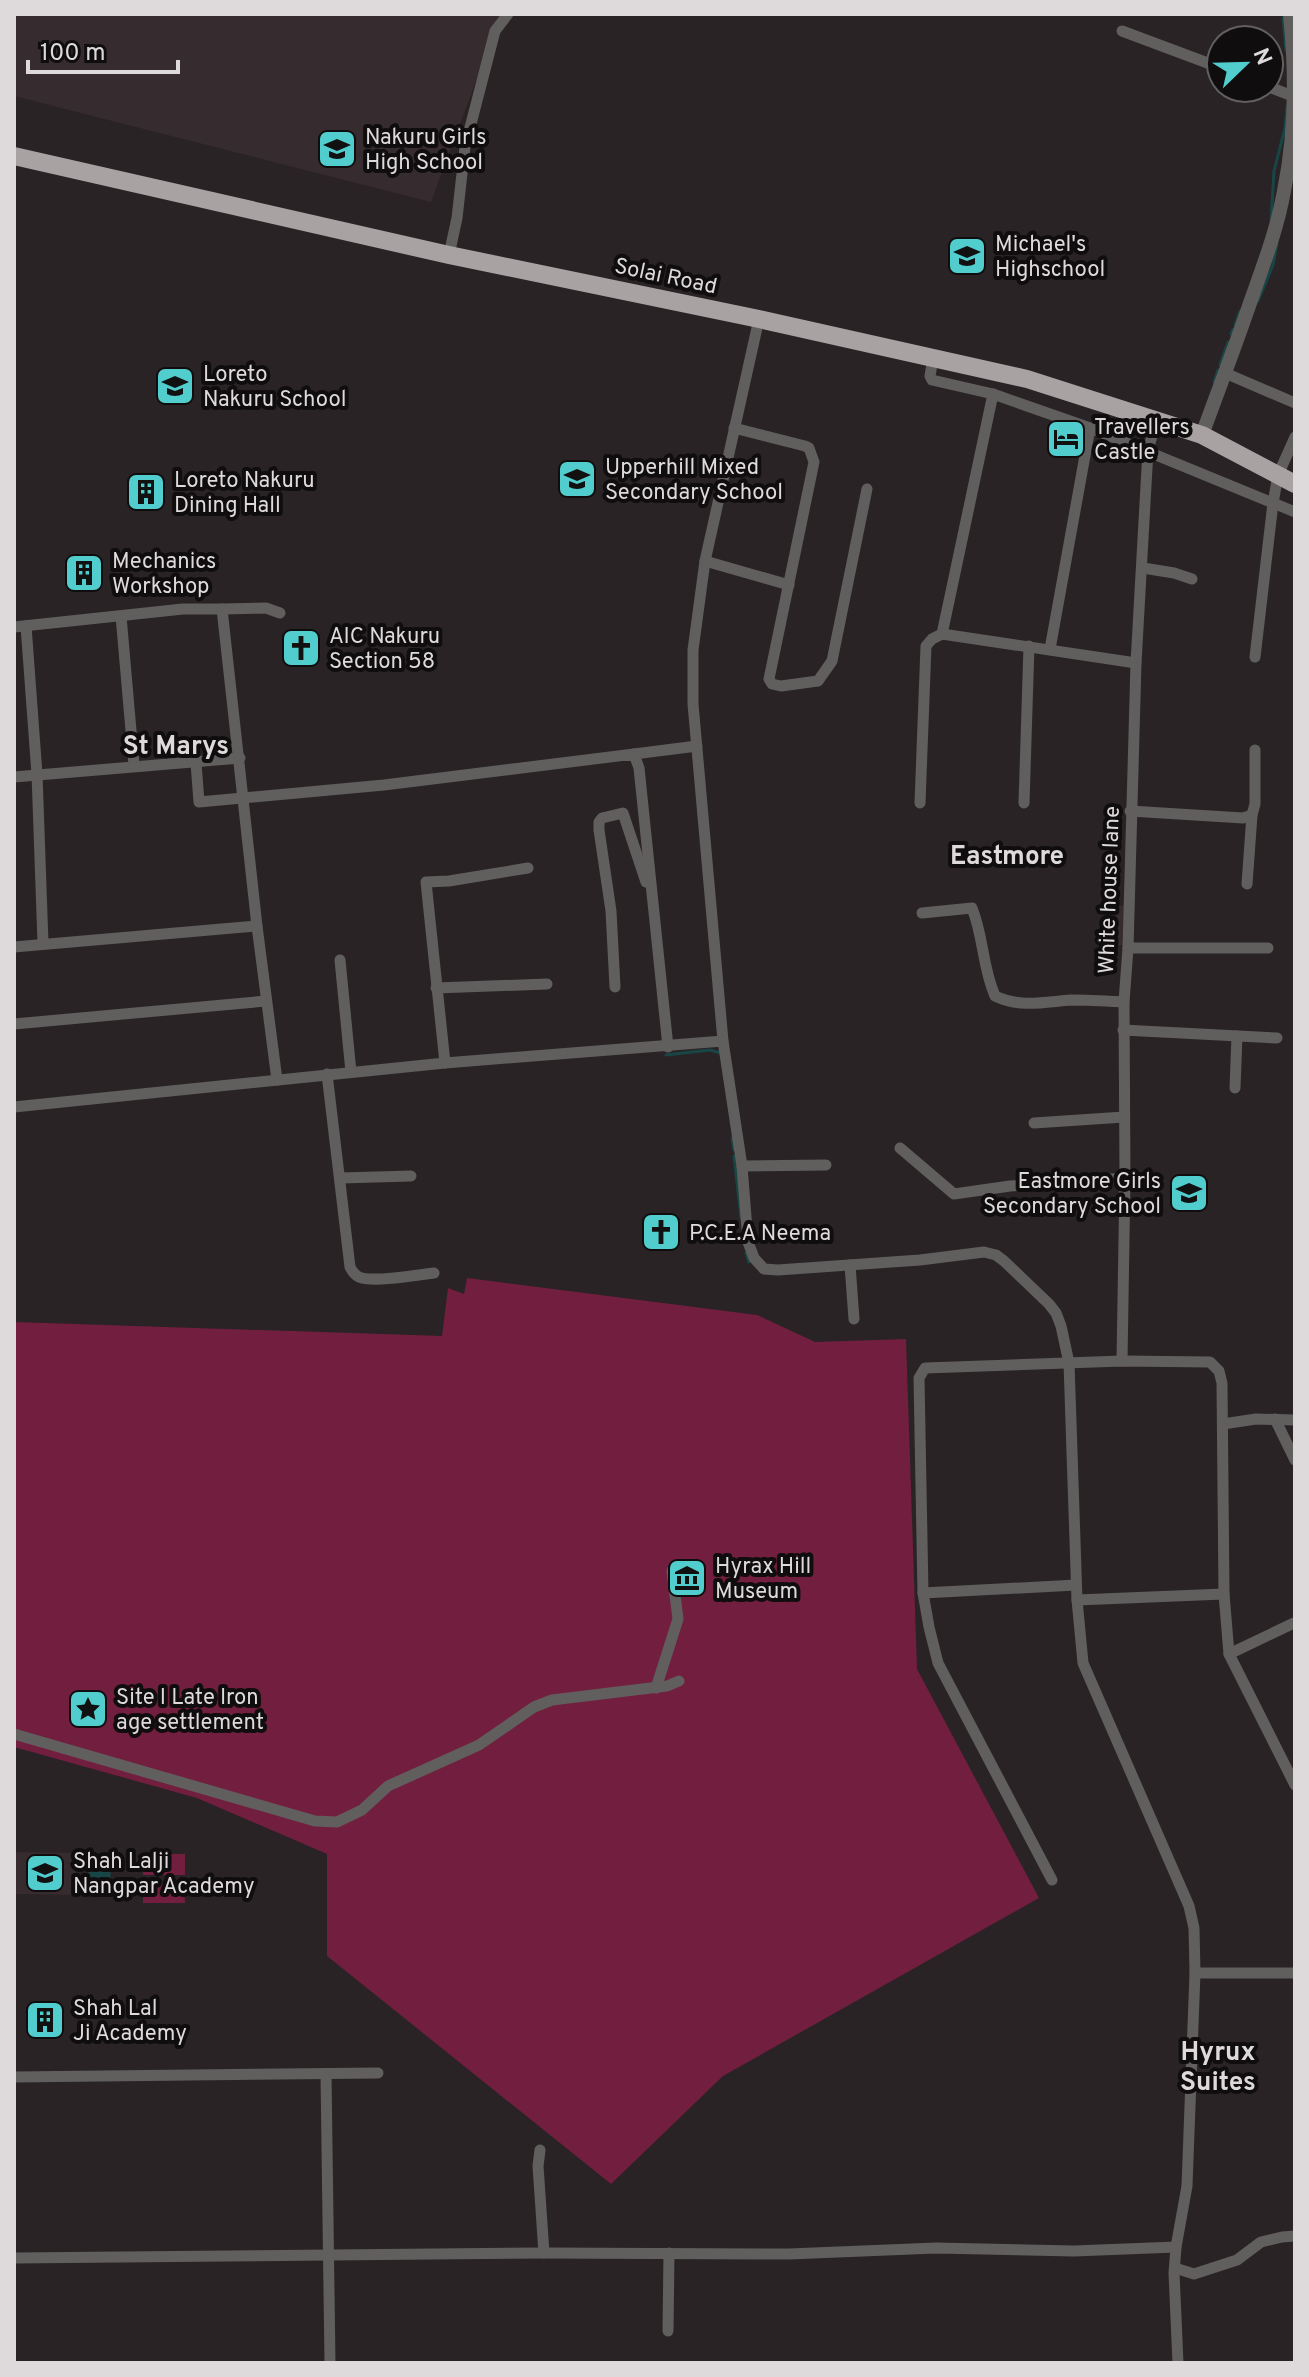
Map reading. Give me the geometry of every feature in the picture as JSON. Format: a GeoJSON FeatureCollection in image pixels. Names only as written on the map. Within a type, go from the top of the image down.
{"type":"FeatureCollection","features":[{"type":"Feature","properties":{"kind":"highway","name":"Solai Road"},"geometry":{"type":"LineString","coordinates":[[14,156],[449,255],[759,319],[1027,379],[1202,435],[1287,479]]}},
{"type":"Feature","properties":{"kind":"street"},"geometry":{"type":"LineString","coordinates":[[449,255],[457,218],[465,147],[497,19],[508,14]]}},
{"type":"Feature","properties":{"kind":"street"},"geometry":{"type":"LineString","coordinates":[[1202,435],[1273,238],[1285,190],[1295,97],[1290,14]]}},
{"type":"Feature","properties":{"kind":"street"},"geometry":{"type":"LineString","coordinates":[[1122,31],[1205,62]]}},
{"type":"Feature","properties":{"kind":"street"},"geometry":{"type":"LineString","coordinates":[[759,319],[705,561],[693,650],[693,704],[723,1041],[742,1166],[748,1242],[754,1258],[764,1269],[778,1270],[984,1252],[996,1255],[1056,1313],[1069,1363],[1076,1585],[1083,1663],[1189,1906],[1194,1928],[1187,2186],[1175,2268],[1178,2363]]}},
{"type":"Feature","properties":{"kind":"street"},"geometry":{"type":"LineString","coordinates":[[933,358],[932,380],[993,394],[1090,428],[1295,512]]}},
{"type":"Feature","properties":{"kind":"street"},"geometry":{"type":"LineString","coordinates":[[1225,373],[1295,403]]}},
{"type":"Feature","properties":{"kind":"street"},"geometry":{"type":"LineString","coordinates":[[942,634],[993,394]]}},
{"type":"Feature","properties":{"kind":"street","name":"White house lane"},"geometry":{"type":"LineString","coordinates":[[1122,1361],[1125,1178],[1123,1030],[1130,811],[1148,450],[1156,422]]}},
{"type":"Feature","properties":{"kind":"street"},"geometry":{"type":"LineString","coordinates":[[734,428],[805,446],[814,462],[769,679],[772,684],[781,686],[818,681],[832,661],[867,489]]}},
{"type":"Feature","properties":{"kind":"street"},"geometry":{"type":"LineString","coordinates":[[1050,649],[1090,428]]}},
{"type":"Feature","properties":{"kind":"street"},"geometry":{"type":"LineString","coordinates":[[1255,657],[1273,503],[1287,479],[1295,437]]}},
{"type":"Feature","properties":{"kind":"street"},"geometry":{"type":"LineString","coordinates":[[705,561],[789,585]]}},
{"type":"Feature","properties":{"kind":"street"},"geometry":{"type":"LineString","coordinates":[[1143,568],[1192,579]]}},
{"type":"Feature","properties":{"kind":"street"},"geometry":{"type":"LineString","coordinates":[[43,943],[37,774],[20,626],[183,609],[266,608],[280,613]]}},
{"type":"Feature","properties":{"kind":"street"},"geometry":{"type":"LineString","coordinates":[[222,609],[277,1080]]}},
{"type":"Feature","properties":{"kind":"street"},"geometry":{"type":"LineString","coordinates":[[121,616],[134,765]]}},
{"type":"Feature","properties":{"kind":"street"},"geometry":{"type":"LineString","coordinates":[[920,803],[926,646],[932,639],[942,634],[1136,663]]}},
{"type":"Feature","properties":{"kind":"street"},"geometry":{"type":"LineString","coordinates":[[1024,803],[1029,646]]}},
{"type":"Feature","properties":{"kind":"street"},"geometry":{"type":"LineString","coordinates":[[196,763],[199,802],[384,785],[697,746]]}},
{"type":"Feature","properties":{"kind":"street"},"geometry":{"type":"LineString","coordinates":[[1247,884],[1255,804],[1255,750]]}},
{"type":"Feature","properties":{"kind":"street"},"geometry":{"type":"LineString","coordinates":[[634,754],[639,768],[668,1047]]}},
{"type":"Feature","properties":{"kind":"street"},"geometry":{"type":"LineString","coordinates":[[14,777],[240,758]]}},
{"type":"Feature","properties":{"kind":"street"},"geometry":{"type":"LineString","coordinates":[[1130,811],[1243,818],[1252,815]]}},
{"type":"Feature","properties":{"kind":"street"},"geometry":{"type":"LineString","coordinates":[[615,987],[611,911],[599,830],[602,818],[623,813],[654,905]]}},
{"type":"Feature","properties":{"kind":"street"},"geometry":{"type":"LineString","coordinates":[[445,1063],[426,882],[528,868]]}},
{"type":"Feature","properties":{"kind":"street"},"geometry":{"type":"LineString","coordinates":[[922,913],[972,908],[979,924],[986,975],[995,996],[1009,1003],[1075,1000],[1124,1002]]}},
{"type":"Feature","properties":{"kind":"street"},"geometry":{"type":"LineString","coordinates":[[14,947],[257,926]]}},
{"type":"Feature","properties":{"kind":"street"},"geometry":{"type":"LineString","coordinates":[[1128,948],[1268,948]]}},
{"type":"Feature","properties":{"kind":"street"},"geometry":{"type":"LineString","coordinates":[[340,960],[351,1072]]}},
{"type":"Feature","properties":{"kind":"street"},"geometry":{"type":"LineString","coordinates":[[436,988],[547,984]]}},
{"type":"Feature","properties":{"kind":"street"},"geometry":{"type":"LineString","coordinates":[[14,1024],[266,1001]]}},
{"type":"Feature","properties":{"kind":"street"},"geometry":{"type":"LineString","coordinates":[[1123,1030],[1277,1038]]}},
{"type":"Feature","properties":{"kind":"street"},"geometry":{"type":"LineString","coordinates":[[1235,1088],[1237,1036]]}},
{"type":"Feature","properties":{"kind":"street"},"geometry":{"type":"LineString","coordinates":[[14,1107],[445,1063],[723,1041]]}},
{"type":"Feature","properties":{"kind":"street"},"geometry":{"type":"LineString","coordinates":[[327,1074],[348,1256],[354,1273],[360,1278],[371,1279],[434,1273]]}},
{"type":"Feature","properties":{"kind":"street"},"geometry":{"type":"LineString","coordinates":[[1034,1123],[1124,1117]]}},
{"type":"Feature","properties":{"kind":"street"},"geometry":{"type":"LineString","coordinates":[[900,1148],[954,1194],[1010,1186],[1125,1178]]}},
{"type":"Feature","properties":{"kind":"street"},"geometry":{"type":"LineString","coordinates":[[742,1166],[826,1165]]}},
{"type":"Feature","properties":{"kind":"street"},"geometry":{"type":"LineString","coordinates":[[341,1178],[411,1176]]}},
{"type":"Feature","properties":{"kind":"street"},"geometry":{"type":"LineString","coordinates":[[850,1265],[854,1319]]}},
{"type":"Feature","properties":{"kind":"street"},"geometry":{"type":"LineString","coordinates":[[1052,1880],[938,1663],[929,1627],[923,1593],[919,1378],[925,1368],[1122,1361],[1210,1362],[1219,1371],[1223,1424],[1224,1594],[1229,1654],[1295,1785]]}},
{"type":"Feature","properties":{"kind":"street"},"geometry":{"type":"LineString","coordinates":[[1223,1424],[1256,1419],[1295,1420]]}},
{"type":"Feature","properties":{"kind":"street"},"geometry":{"type":"LineString","coordinates":[[1275,1419],[1295,1460]]}},
{"type":"Feature","properties":{"kind":"street"},"geometry":{"type":"LineString","coordinates":[[656,1688],[678,1619],[672,1571]]}},
{"type":"Feature","properties":{"kind":"street"},"geometry":{"type":"LineString","coordinates":[[923,1593],[1076,1585]]}},
{"type":"Feature","properties":{"kind":"street"},"geometry":{"type":"LineString","coordinates":[[1077,1600],[1224,1594]]}},
{"type":"Feature","properties":{"kind":"street"},"geometry":{"type":"LineString","coordinates":[[1229,1654],[1294,1623]]}},
{"type":"Feature","properties":{"kind":"street"},"geometry":{"type":"LineString","coordinates":[[14,1734],[315,1821],[337,1822],[362,1810],[388,1786],[479,1745],[534,1707],[552,1700],[656,1688],[679,1681]]}},
{"type":"Feature","properties":{"kind":"street"},"geometry":{"type":"LineString","coordinates":[[1195,1973],[1295,1973]]}},
{"type":"Feature","properties":{"kind":"street"},"geometry":{"type":"LineString","coordinates":[[14,2077],[378,2073]]}},
{"type":"Feature","properties":{"kind":"street"},"geometry":{"type":"LineString","coordinates":[[326,2075],[330,2363]]}},
{"type":"Feature","properties":{"kind":"street"},"geometry":{"type":"LineString","coordinates":[[540,2150],[538,2166],[544,2253]]}},
{"type":"Feature","properties":{"kind":"street"},"geometry":{"type":"LineString","coordinates":[[1175,2268],[1194,2274],[1237,2260],[1261,2242],[1295,2236]]}},
{"type":"Feature","properties":{"kind":"street"},"geometry":{"type":"LineString","coordinates":[[14,2258],[789,2254],[936,2248],[1074,2251],[1176,2247]]}},
{"type":"Feature","properties":{"kind":"street"},"geometry":{"type":"LineString","coordinates":[[668,2331],[669,2253]]}},
{"type":"Feature","properties":{"kind":"shaded area","name":"Nakuru Girls High School"},"geometry":{"type":"Polygon","coordinates":[[[14,14],[501,14],[431,202],[14,96],[14,14]]]}},
{"type":"Feature","properties":{"kind":"shaded area"},"geometry":{"type":"Polygon","coordinates":[[[1115,906],[1124,906],[1123,945],[1114,945],[1115,906]]]}},
{"type":"Feature","properties":{"kind":"shaded area"},"geometry":{"type":"Polygon","coordinates":[[[467,1278],[757,1315],[815,1342],[906,1339],[917,1669],[1039,1898],[723,2076],[611,2184],[327,1956],[327,1854],[197,1798],[14,1747],[14,1322],[442,1336],[448,1288],[464,1294],[467,1278]]]}},
{"type":"Feature","properties":{"kind":"shaded area","name":"Shah Lalji Nangpar Academy"},"geometry":{"type":"Polygon","coordinates":[[[14,1852],[76,1853],[76,1895],[14,1894],[14,1852]]]}},
{"type":"Feature","properties":{"kind":"shaded area"},"geometry":{"type":"Polygon","coordinates":[[[143,1854],[185,1854],[185,1875],[143,1875],[143,1854]]]}},
{"type":"Feature","properties":{"kind":"shaded area"},"geometry":{"type":"Polygon","coordinates":[[[184,1883],[185,1903],[143,1903],[143,1884],[184,1883]]]}},
{"type":"Feature","properties":{"kind":"water"},"geometry":{"type":"Polygon","coordinates":[[[89,1855],[111,1855],[110,1894],[88,1893],[89,1855]]]}},
{"type":"Feature","properties":{"kind":"waterway"},"geometry":{"type":"LineString","coordinates":[[1283,18],[1286,50]]}},
{"type":"Feature","properties":{"kind":"waterway"},"geometry":{"type":"LineString","coordinates":[[1271,221],[1274,171],[1287,106]]}},
{"type":"Feature","properties":{"kind":"waterway"},"geometry":{"type":"LineString","coordinates":[[1258,301],[1273,265],[1277,244]]}},
{"type":"Feature","properties":{"kind":"waterway"},"geometry":{"type":"LineString","coordinates":[[1235,325],[1240,311]]}},
{"type":"Feature","properties":{"kind":"waterway"},"geometry":{"type":"LineString","coordinates":[[1231,334],[1233,329]]}},
{"type":"Feature","properties":{"kind":"waterway"},"geometry":{"type":"LineString","coordinates":[[1220,365],[1228,342]]}},
{"type":"Feature","properties":{"kind":"waterway"},"geometry":{"type":"LineString","coordinates":[[1214,382],[1218,370]]}},
{"type":"Feature","properties":{"kind":"waterway"},"geometry":{"type":"LineString","coordinates":[[666,1055],[710,1050],[721,1053]]}},
{"type":"Feature","properties":{"kind":"waterway"},"geometry":{"type":"LineString","coordinates":[[732,1138],[734,1150]]}},
{"type":"Feature","properties":{"kind":"waterway"},"geometry":{"type":"LineString","coordinates":[[734,1156],[741,1218]]}},
{"type":"Feature","properties":{"kind":"waterway"},"geometry":{"type":"LineString","coordinates":[[746,1253],[749,1262]]}},
{"type":"Feature","properties":{"kind":"place","name":"Nakuru Girls High School"},"geometry":{"type":"Point","coordinates":[337,149]}},
{"type":"Feature","properties":{"kind":"place","name":"Michael's Highschool"},"geometry":{"type":"Point","coordinates":[967,256]}},
{"type":"Feature","properties":{"kind":"place","name":"Loreto Nakuru School"},"geometry":{"type":"Point","coordinates":[175,386]}},
{"type":"Feature","properties":{"kind":"place","name":"Travellers Castle"},"geometry":{"type":"Point","coordinates":[1066,439]}},
{"type":"Feature","properties":{"kind":"place","name":"Upperhill Mixed Secondary School"},"geometry":{"type":"Point","coordinates":[577,479]}},
{"type":"Feature","properties":{"kind":"place","name":"Loreto Nakuru Dining Hall"},"geometry":{"type":"Point","coordinates":[146,492]}},
{"type":"Feature","properties":{"kind":"place","name":"Mechanics Workshop"},"geometry":{"type":"Point","coordinates":[84,573]}},
{"type":"Feature","properties":{"kind":"place","name":"AIC Nakuru Section 58"},"geometry":{"type":"Point","coordinates":[301,648]}},
{"type":"Feature","properties":{"kind":"place","name":"Eastmore Girls Secondary School"},"geometry":{"type":"Point","coordinates":[1189,1193]}},
{"type":"Feature","properties":{"kind":"place","name":"P.C.E.A Neema"},"geometry":{"type":"Point","coordinates":[661,1232]}},
{"type":"Feature","properties":{"kind":"place","name":"Hyrax Hill Museum"},"geometry":{"type":"Point","coordinates":[687,1578]}},
{"type":"Feature","properties":{"kind":"place","name":"Site I Late Iron age settlement"},"geometry":{"type":"Point","coordinates":[88,1709]}},
{"type":"Feature","properties":{"kind":"place","name":"Shah Lalji Nangpar Academy"},"geometry":{"type":"Point","coordinates":[45,1873]}},
{"type":"Feature","properties":{"kind":"place","name":"Shah Lal Ji Academy"},"geometry":{"type":"Point","coordinates":[45,2020]}},
{"type":"Feature","properties":{"kind":"district","name":"St Marys"},"geometry":{"type":"Point","coordinates":[176,745]}},
{"type":"Feature","properties":{"kind":"district","name":"Eastmore"},"geometry":{"type":"Point","coordinates":[1007,855]}},
{"type":"Feature","properties":{"kind":"district","name":"Hyrux Suites"},"geometry":{"type":"Point","coordinates":[1218,2066]}}]}
